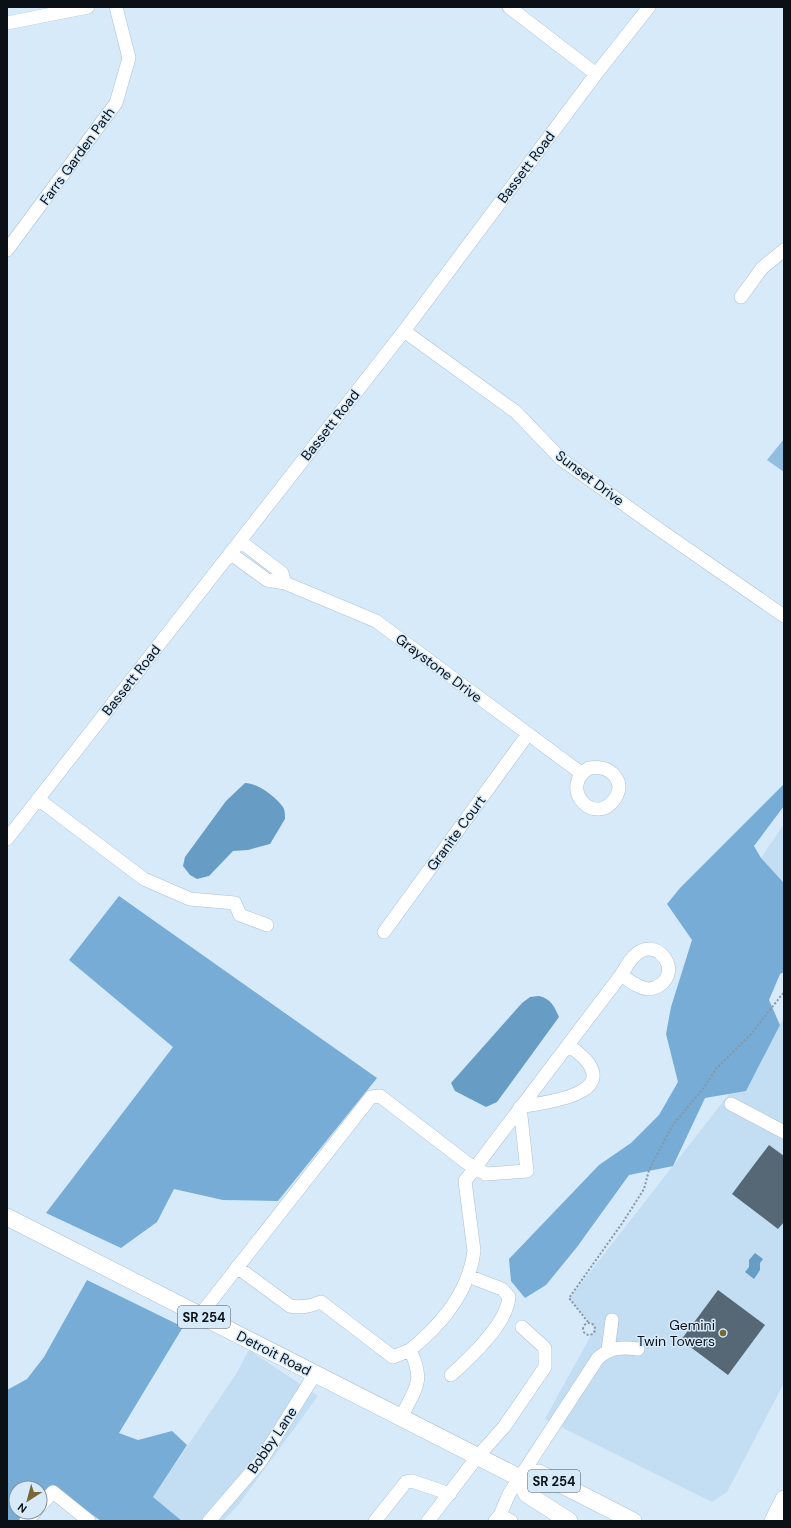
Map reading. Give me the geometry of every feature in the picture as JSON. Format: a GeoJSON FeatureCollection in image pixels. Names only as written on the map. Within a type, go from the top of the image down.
{"type":"FeatureCollection","features":[{"type":"Feature","properties":{"kind":"main road","name":"Detroit Road"},"geometry":{"type":"LineString","coordinates":[[7,1217],[315,1374],[401,1416],[520,1478]]}},
{"type":"Feature","properties":{"kind":"main road","name":"SR 254"},"geometry":{"type":"LineString","coordinates":[[569,1521],[527,1494],[520,1478],[540,1473],[633,1521]]}},
{"type":"Feature","properties":{"kind":"main road"},"geometry":{"type":"LineString","coordinates":[[773,1520],[784,1499]]}},
{"type":"Feature","properties":{"kind":"street"},"geometry":{"type":"LineString","coordinates":[[7,23],[88,7]]}},
{"type":"Feature","properties":{"kind":"street","name":"Farrs Garden Path"},"geometry":{"type":"LineString","coordinates":[[7,250],[116,103],[129,58],[116,7]]}},
{"type":"Feature","properties":{"kind":"street"},"geometry":{"type":"LineString","coordinates":[[509,7],[596,74]]}},
{"type":"Feature","properties":{"kind":"street","name":"Bassett Road"},"geometry":{"type":"LineString","coordinates":[[7,839],[404,331],[596,74],[649,7]]}},
{"type":"Feature","properties":{"kind":"street"},"geometry":{"type":"LineString","coordinates":[[741,297],[762,268],[784,250]]}},
{"type":"Feature","properties":{"kind":"street","name":"Sunset Drive"},"geometry":{"type":"LineString","coordinates":[[404,331],[516,412],[562,459],[660,530],[784,616]]}},
{"type":"Feature","properties":{"kind":"street"},"geometry":{"type":"LineString","coordinates":[[240,541],[282,573],[285,583]]}},
{"type":"Feature","properties":{"kind":"street","name":"Graystone Drive"},"geometry":{"type":"LineString","coordinates":[[230,553],[267,580],[285,583],[376,621],[581,773]]}},
{"type":"Feature","properties":{"kind":"street","name":"Granite Court"},"geometry":{"type":"LineString","coordinates":[[384,932],[528,734]]}},
{"type":"Feature","properties":{"kind":"street"},"geometry":{"type":"LineString","coordinates":[[38,799],[144,879],[190,899],[235,903],[240,915],[267,925]]}},
{"type":"Feature","properties":{"kind":"street"},"geometry":{"type":"LineString","coordinates":[[237,1267],[290,1306],[310,1306],[321,1302],[393,1357],[410,1350],[426,1337],[451,1309],[468,1276],[474,1251],[465,1181],[621,975]]}},
{"type":"Feature","properties":{"kind":"street"},"geometry":{"type":"LineString","coordinates":[[520,1107],[572,1097],[587,1088],[591,1082],[593,1071],[588,1062],[568,1044]]}},
{"type":"Feature","properties":{"kind":"street"},"geometry":{"type":"LineString","coordinates":[[200,1315],[371,1097],[380,1096],[474,1168],[486,1174],[527,1171],[520,1107]]}},
{"type":"Feature","properties":{"kind":"street"},"geometry":{"type":"LineString","coordinates":[[731,1104],[784,1132]]}},
{"type":"Feature","properties":{"kind":"street"},"geometry":{"type":"LineString","coordinates":[[451,1375],[472,1356],[497,1324],[508,1305],[509,1297],[502,1289],[468,1276]]}},
{"type":"Feature","properties":{"kind":"street"},"geometry":{"type":"LineString","coordinates":[[608,1350],[612,1320]]}},
{"type":"Feature","properties":{"kind":"street"},"geometry":{"type":"LineString","coordinates":[[428,1521],[478,1456],[504,1427],[545,1367],[545,1348],[522,1327]]}},
{"type":"Feature","properties":{"kind":"street"},"geometry":{"type":"LineString","coordinates":[[502,1519],[509,1494],[598,1358],[608,1350],[625,1348],[638,1349]]}},
{"type":"Feature","properties":{"kind":"street"},"geometry":{"type":"LineString","coordinates":[[401,1416],[416,1388],[419,1373],[410,1350]]}},
{"type":"Feature","properties":{"kind":"street","name":"Bobby Lane"},"geometry":{"type":"LineString","coordinates":[[209,1521],[260,1462],[315,1374]]}},
{"type":"Feature","properties":{"kind":"street"},"geometry":{"type":"LineString","coordinates":[[375,1521],[406,1482],[412,1481],[450,1494]]}},
{"type":"Feature","properties":{"kind":"street"},"geometry":{"type":"LineString","coordinates":[[48,1497],[53,1492],[89,1521]]}},
{"type":"Feature","properties":{"kind":"path"},"geometry":{"type":"LineString","coordinates":[[588,1322],[582,1328],[584,1333],[588,1335],[592,1334],[595,1328],[592,1323],[588,1322],[569,1298],[623,1222],[644,1189],[649,1170],[672,1126],[700,1094],[716,1069],[751,1034],[784,992]]}},
{"type":"Feature","properties":{"kind":"shaded area"},"geometry":{"type":"Polygon","coordinates":[[[784,439],[784,472],[767,460],[784,439]]]}},
{"type":"Feature","properties":{"kind":"shaded area"},"geometry":{"type":"Polygon","coordinates":[[[245,783],[255,785],[266,791],[280,803],[284,808],[285,819],[270,844],[248,850],[233,851],[209,876],[197,879],[190,875],[183,866],[185,857],[226,801],[245,783]]]}},
{"type":"Feature","properties":{"kind":"shaded area"},"geometry":{"type":"Polygon","coordinates":[[[784,784],[784,806],[754,846],[761,858],[784,883],[784,972],[780,974],[769,1000],[780,1025],[746,1091],[705,1098],[673,1166],[629,1175],[577,1247],[546,1285],[525,1298],[511,1281],[509,1259],[599,1165],[631,1143],[659,1115],[678,1082],[666,1034],[671,1007],[692,940],[667,904],[680,888],[784,784]]]}},
{"type":"Feature","properties":{"kind":"shaded area"},"geometry":{"type":"Polygon","coordinates":[[[784,824],[784,883],[761,858],[784,824]]]}},
{"type":"Feature","properties":{"kind":"shaded area"},"geometry":{"type":"Polygon","coordinates":[[[119,896],[377,1078],[278,1201],[223,1200],[174,1189],[157,1222],[121,1248],[46,1213],[173,1047],[69,960],[119,896]]]}},
{"type":"Feature","properties":{"kind":"shaded area"},"geometry":{"type":"Polygon","coordinates":[[[530,997],[543,997],[552,1004],[559,1017],[497,1102],[486,1107],[455,1091],[451,1083],[522,1003],[530,997]]]}},
{"type":"Feature","properties":{"kind":"shaded area"},"geometry":{"type":"Polygon","coordinates":[[[784,1017],[784,1383],[727,1492],[712,1502],[545,1419],[595,1328],[569,1299],[729,1094],[746,1091],[784,1017]]]}},
{"type":"Feature","properties":{"kind":"shaded area"},"geometry":{"type":"Polygon","coordinates":[[[755,1253],[763,1259],[760,1263],[760,1270],[754,1279],[745,1272],[749,1267],[749,1260],[755,1253]]]}},
{"type":"Feature","properties":{"kind":"shaded area"},"geometry":{"type":"Polygon","coordinates":[[[87,1280],[183,1327],[119,1433],[138,1440],[172,1431],[187,1445],[153,1497],[182,1521],[101,1521],[53,1486],[48,1491],[48,1480],[8,1480],[8,1520],[22,1520],[7,1521],[7,1390],[27,1379],[44,1357],[87,1280]]]}},
{"type":"Feature","properties":{"kind":"shaded area"},"geometry":{"type":"Polygon","coordinates":[[[249,1350],[318,1396],[239,1504],[223,1521],[182,1521],[153,1497],[236,1374],[249,1350]]]}},
{"type":"Feature","properties":{"kind":"building"},"geometry":{"type":"Polygon","coordinates":[[[769,1145],[784,1156],[784,1222],[778,1229],[732,1194],[769,1145]]]}},
{"type":"Feature","properties":{"kind":"building","name":"Gemini Twin Towers"},"geometry":{"type":"Polygon","coordinates":[[[718,1290],[765,1325],[728,1375],[681,1340],[718,1290]]]}},
{"type":"Feature","properties":{"kind":"place","name":"Gemini Twin Towers"},"geometry":{"type":"Point","coordinates":[723,1333]}}]}
